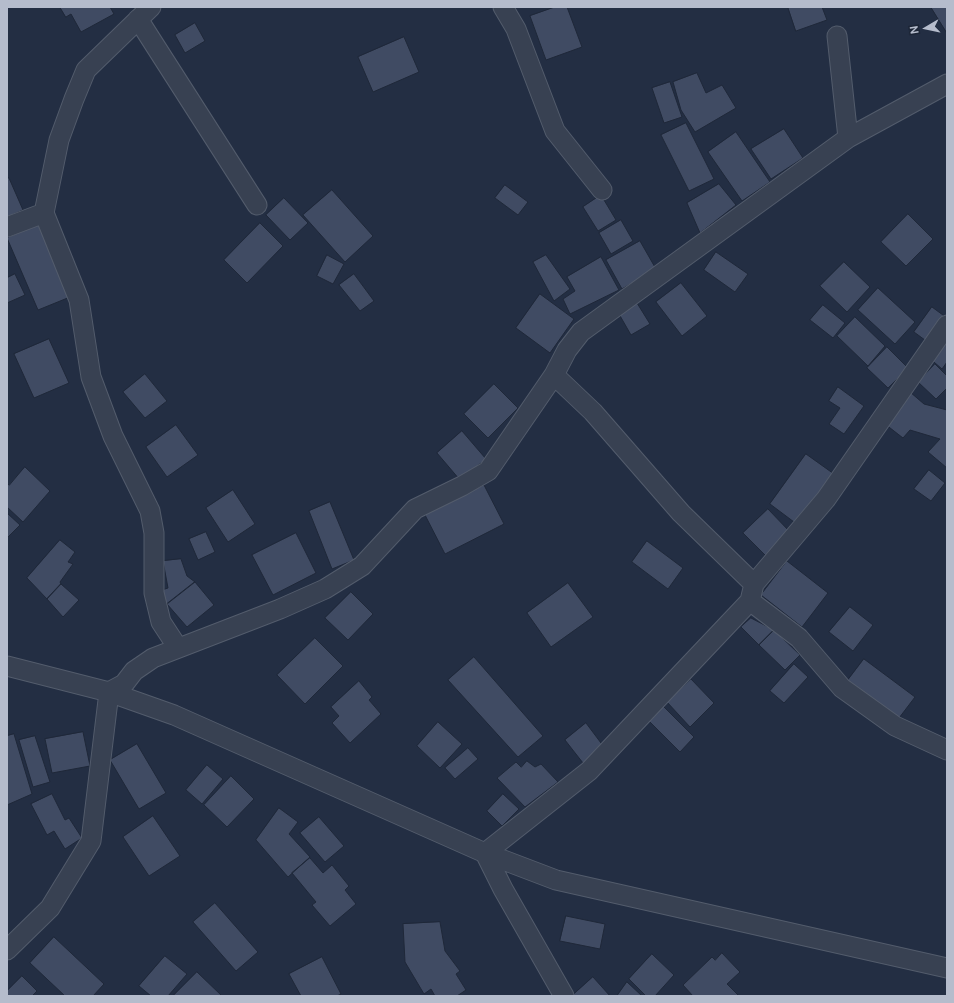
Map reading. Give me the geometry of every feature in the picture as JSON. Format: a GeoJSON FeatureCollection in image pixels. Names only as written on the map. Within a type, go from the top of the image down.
{"type":"FeatureCollection","features":[{"type":"Feature","properties":{"kind":"street"},"geometry":{"type":"LineString","coordinates":[[503,7],[516,29],[555,131],[602,190]]}},
{"type":"Feature","properties":{"kind":"street"},"geometry":{"type":"LineString","coordinates":[[178,648],[161,622],[154,593],[154,533],[150,511],[113,436],[94,384],[79,300],[44,213],[60,140],[86,70],[144,13],[242,184],[257,205]]}},
{"type":"Feature","properties":{"kind":"street"},"geometry":{"type":"LineString","coordinates":[[837,36],[848,138]]}},
{"type":"Feature","properties":{"kind":"street"},"geometry":{"type":"LineString","coordinates":[[109,692],[124,684],[134,671],[152,658],[280,609],[325,589],[362,566],[415,509],[462,486],[488,471],[554,376],[567,350],[581,332],[848,138],[947,84]]}},
{"type":"Feature","properties":{"kind":"street"},"geometry":{"type":"LineString","coordinates":[[7,227],[44,213]]}},
{"type":"Feature","properties":{"kind":"street"},"geometry":{"type":"LineString","coordinates":[[486,853],[589,771],[752,593],[826,499],[947,324]]}},
{"type":"Feature","properties":{"kind":"street"},"geometry":{"type":"LineString","coordinates":[[554,376],[593,412],[752,593],[799,638],[842,688],[895,726],[947,750]]}},
{"type":"Feature","properties":{"kind":"street"},"geometry":{"type":"LineString","coordinates":[[7,666],[109,692],[174,715],[486,853],[556,880],[947,968]]}},
{"type":"Feature","properties":{"kind":"street"},"geometry":{"type":"LineString","coordinates":[[7,950],[50,908],[91,841],[109,692]]}},
{"type":"Feature","properties":{"kind":"street"},"geometry":{"type":"LineString","coordinates":[[486,853],[502,889],[564,996]]}},
{"type":"Feature","properties":{"kind":"building"},"geometry":{"type":"Polygon","coordinates":[[[60,7],[110,7],[114,14],[81,32],[71,14],[66,17],[60,7]]]}},
{"type":"Feature","properties":{"kind":"building"},"geometry":{"type":"Polygon","coordinates":[[[555,7],[567,7],[582,47],[546,60],[530,16],[555,7]]]}},
{"type":"Feature","properties":{"kind":"building"},"geometry":{"type":"Polygon","coordinates":[[[788,7],[822,7],[827,20],[796,31],[788,7]]]}},
{"type":"Feature","properties":{"kind":"building"},"geometry":{"type":"Polygon","coordinates":[[[931,7],[947,7],[947,33],[931,7]]]}},
{"type":"Feature","properties":{"kind":"building"},"geometry":{"type":"Polygon","coordinates":[[[195,23],[205,41],[185,53],[175,35],[195,23]]]}},
{"type":"Feature","properties":{"kind":"building"},"geometry":{"type":"Polygon","coordinates":[[[404,37],[419,72],[373,92],[358,57],[404,37]]]}},
{"type":"Feature","properties":{"kind":"building"},"geometry":{"type":"Polygon","coordinates":[[[697,73],[706,93],[722,85],[736,108],[695,132],[681,110],[673,82],[697,73]]]}},
{"type":"Feature","properties":{"kind":"building"},"geometry":{"type":"Polygon","coordinates":[[[670,82],[682,117],[664,123],[652,88],[670,82]]]}},
{"type":"Feature","properties":{"kind":"building"},"geometry":{"type":"Polygon","coordinates":[[[686,123],[714,179],[689,191],[661,135],[686,123]]]}},
{"type":"Feature","properties":{"kind":"building"},"geometry":{"type":"Polygon","coordinates":[[[784,129],[803,158],[771,179],[751,149],[784,129]]]}},
{"type":"Feature","properties":{"kind":"building"},"geometry":{"type":"Polygon","coordinates":[[[736,132],[770,182],[742,201],[708,152],[736,132]]]}},
{"type":"Feature","properties":{"kind":"building"},"geometry":{"type":"Polygon","coordinates":[[[9,178],[23,210],[7,217],[7,179],[9,178]]]}},
{"type":"Feature","properties":{"kind":"building"},"geometry":{"type":"Polygon","coordinates":[[[719,184],[736,205],[700,233],[687,203],[719,184]]]}},
{"type":"Feature","properties":{"kind":"building"},"geometry":{"type":"Polygon","coordinates":[[[505,185],[528,202],[518,215],[495,198],[505,185]]]}},
{"type":"Feature","properties":{"kind":"building"},"geometry":{"type":"Polygon","coordinates":[[[332,190],[373,236],[345,262],[303,215],[332,190]]]}},
{"type":"Feature","properties":{"kind":"building"},"geometry":{"type":"Polygon","coordinates":[[[601,195],[616,220],[598,231],[583,207],[601,195]]]}},
{"type":"Feature","properties":{"kind":"building"},"geometry":{"type":"Polygon","coordinates":[[[284,198],[308,223],[290,240],[266,215],[284,198]]]}},
{"type":"Feature","properties":{"kind":"building"},"geometry":{"type":"Polygon","coordinates":[[[908,214],[933,239],[906,266],[881,242],[908,214]]]}},
{"type":"Feature","properties":{"kind":"building"},"geometry":{"type":"Polygon","coordinates":[[[621,220],[633,241],[611,254],[599,233],[621,220]]]}},
{"type":"Feature","properties":{"kind":"building"},"geometry":{"type":"Polygon","coordinates":[[[260,223],[283,246],[247,283],[224,260],[260,223]]]}},
{"type":"Feature","properties":{"kind":"building"},"geometry":{"type":"Polygon","coordinates":[[[38,224],[70,297],[38,310],[7,238],[38,224]]]}},
{"type":"Feature","properties":{"kind":"building"},"geometry":{"type":"Polygon","coordinates":[[[640,241],[656,269],[622,289],[606,260],[640,241]]]}},
{"type":"Feature","properties":{"kind":"building"},"geometry":{"type":"Polygon","coordinates":[[[716,252],[748,274],[735,292],[704,270],[716,252]]]}},
{"type":"Feature","properties":{"kind":"building"},"geometry":{"type":"Polygon","coordinates":[[[327,255],[344,264],[333,284],[317,276],[327,255]]]}},
{"type":"Feature","properties":{"kind":"building"},"geometry":{"type":"Polygon","coordinates":[[[546,255],[570,289],[554,301],[533,262],[546,255]]]}},
{"type":"Feature","properties":{"kind":"building"},"geometry":{"type":"Polygon","coordinates":[[[601,257],[619,290],[570,314],[563,299],[575,291],[567,277],[601,257]]]}},
{"type":"Feature","properties":{"kind":"building"},"geometry":{"type":"Polygon","coordinates":[[[844,262],[870,287],[847,312],[820,286],[844,262]]]}},
{"type":"Feature","properties":{"kind":"building"},"geometry":{"type":"Polygon","coordinates":[[[15,274],[25,295],[7,303],[7,278],[15,274]]]}},
{"type":"Feature","properties":{"kind":"building"},"geometry":{"type":"Polygon","coordinates":[[[354,274],[374,301],[360,311],[339,285],[354,274]]]}},
{"type":"Feature","properties":{"kind":"building"},"geometry":{"type":"Polygon","coordinates":[[[681,283],[707,316],[682,336],[656,302],[681,283]]]}},
{"type":"Feature","properties":{"kind":"building"},"geometry":{"type":"Polygon","coordinates":[[[878,288],[915,322],[895,344],[858,310],[878,288]]]}},
{"type":"Feature","properties":{"kind":"building"},"geometry":{"type":"Polygon","coordinates":[[[540,294],[574,319],[550,353],[516,328],[540,294]]]}},
{"type":"Feature","properties":{"kind":"building"},"geometry":{"type":"Polygon","coordinates":[[[637,303],[650,324],[631,335],[619,314],[637,303]]]}},
{"type":"Feature","properties":{"kind":"building"},"geometry":{"type":"Polygon","coordinates":[[[823,305],[845,323],[833,338],[810,320],[823,305]]]}},
{"type":"Feature","properties":{"kind":"building"},"geometry":{"type":"Polygon","coordinates":[[[932,307],[947,318],[929,343],[914,332],[932,307]]]}},
{"type":"Feature","properties":{"kind":"building"},"geometry":{"type":"Polygon","coordinates":[[[855,317],[885,346],[868,366],[837,336],[855,317]]]}},
{"type":"Feature","properties":{"kind":"building"},"geometry":{"type":"Polygon","coordinates":[[[947,331],[947,362],[942,369],[927,356],[947,331]]]}},
{"type":"Feature","properties":{"kind":"building"},"geometry":{"type":"Polygon","coordinates":[[[49,339],[69,383],[34,398],[14,354],[49,339]]]}},
{"type":"Feature","properties":{"kind":"building"},"geometry":{"type":"Polygon","coordinates":[[[887,347],[908,368],[888,388],[867,368],[887,347]]]}},
{"type":"Feature","properties":{"kind":"building"},"geometry":{"type":"Polygon","coordinates":[[[935,364],[947,376],[947,388],[936,399],[918,382],[935,364]]]}},
{"type":"Feature","properties":{"kind":"building"},"geometry":{"type":"Polygon","coordinates":[[[145,374],[167,401],[145,418],[123,392],[145,374]]]}},
{"type":"Feature","properties":{"kind":"building"},"geometry":{"type":"Polygon","coordinates":[[[494,384],[518,408],[488,438],[464,414],[494,384]]]}},
{"type":"Feature","properties":{"kind":"building"},"geometry":{"type":"Polygon","coordinates":[[[838,387],[864,406],[844,434],[829,424],[840,408],[829,401],[838,387]]]}},
{"type":"Feature","properties":{"kind":"building"},"geometry":{"type":"Polygon","coordinates":[[[910,392],[924,404],[947,410],[947,468],[928,452],[940,439],[910,430],[903,438],[885,424],[910,392]]]}},
{"type":"Feature","properties":{"kind":"building"},"geometry":{"type":"Polygon","coordinates":[[[176,425],[198,455],[167,477],[146,447],[176,425]]]}},
{"type":"Feature","properties":{"kind":"building"},"geometry":{"type":"Polygon","coordinates":[[[462,431],[486,459],[460,480],[437,453],[462,431]]]}},
{"type":"Feature","properties":{"kind":"building"},"geometry":{"type":"Polygon","coordinates":[[[806,454],[834,474],[798,525],[770,504],[806,454]]]}},
{"type":"Feature","properties":{"kind":"building"},"geometry":{"type":"Polygon","coordinates":[[[25,467],[50,491],[23,522],[7,507],[7,483],[9,485],[25,467]]]}},
{"type":"Feature","properties":{"kind":"building"},"geometry":{"type":"Polygon","coordinates":[[[929,470],[945,483],[931,501],[914,489],[929,470]]]}},
{"type":"Feature","properties":{"kind":"building"},"geometry":{"type":"Polygon","coordinates":[[[484,485],[504,524],[445,554],[425,515],[484,485]]]}},
{"type":"Feature","properties":{"kind":"building"},"geometry":{"type":"Polygon","coordinates":[[[233,490],[255,524],[228,542],[206,508],[233,490]]]}},
{"type":"Feature","properties":{"kind":"building"},"geometry":{"type":"Polygon","coordinates":[[[330,502],[354,560],[332,569],[309,511],[330,502]]]}},
{"type":"Feature","properties":{"kind":"building"},"geometry":{"type":"Polygon","coordinates":[[[768,509],[790,532],[766,556],[743,533],[768,509]]]}},
{"type":"Feature","properties":{"kind":"building"},"geometry":{"type":"Polygon","coordinates":[[[7,513],[20,525],[8,537],[7,536],[7,513]]]}},
{"type":"Feature","properties":{"kind":"building"},"geometry":{"type":"Polygon","coordinates":[[[206,532],[215,552],[198,560],[189,539],[206,532]]]}},
{"type":"Feature","properties":{"kind":"building"},"geometry":{"type":"Polygon","coordinates":[[[296,533],[316,573],[273,595],[252,555],[296,533]]]}},
{"type":"Feature","properties":{"kind":"building"},"geometry":{"type":"Polygon","coordinates":[[[60,540],[75,552],[68,562],[73,564],[60,582],[61,584],[47,599],[27,578],[60,540]]]}},
{"type":"Feature","properties":{"kind":"building"},"geometry":{"type":"Polygon","coordinates":[[[647,541],[683,568],[668,589],[632,562],[647,541]]]}},
{"type":"Feature","properties":{"kind":"building"},"geometry":{"type":"Polygon","coordinates":[[[181,559],[187,576],[195,582],[167,604],[159,591],[168,588],[163,561],[181,559]]]}},
{"type":"Feature","properties":{"kind":"building"},"geometry":{"type":"Polygon","coordinates":[[[787,561],[828,593],[802,627],[761,595],[787,561]]]}},
{"type":"Feature","properties":{"kind":"building"},"geometry":{"type":"Polygon","coordinates":[[[195,582],[214,605],[187,627],[167,604],[195,582]]]}},
{"type":"Feature","properties":{"kind":"building"},"geometry":{"type":"Polygon","coordinates":[[[568,583],[593,617],[551,647],[527,613],[568,583]]]}},
{"type":"Feature","properties":{"kind":"building"},"geometry":{"type":"Polygon","coordinates":[[[61,584],[79,600],[63,617],[47,599],[61,584]]]}},
{"type":"Feature","properties":{"kind":"building"},"geometry":{"type":"Polygon","coordinates":[[[351,592],[373,614],[348,640],[325,618],[351,592]]]}},
{"type":"Feature","properties":{"kind":"building"},"geometry":{"type":"Polygon","coordinates":[[[850,607],[873,625],[853,651],[829,632],[850,607]]]}},
{"type":"Feature","properties":{"kind":"building"},"geometry":{"type":"Polygon","coordinates":[[[751,618],[774,630],[759,645],[741,627],[751,618]]]}},
{"type":"Feature","properties":{"kind":"building"},"geometry":{"type":"Polygon","coordinates":[[[774,630],[800,655],[785,670],[759,645],[774,630]]]}},
{"type":"Feature","properties":{"kind":"building"},"geometry":{"type":"Polygon","coordinates":[[[315,638],[343,666],[305,704],[277,675],[315,638]]]}},
{"type":"Feature","properties":{"kind":"building"},"geometry":{"type":"Polygon","coordinates":[[[474,657],[543,736],[518,757],[448,680],[474,657]]]}},
{"type":"Feature","properties":{"kind":"building"},"geometry":{"type":"Polygon","coordinates":[[[864,659],[915,697],[896,722],[845,684],[864,659]]]}},
{"type":"Feature","properties":{"kind":"building"},"geometry":{"type":"Polygon","coordinates":[[[794,664],[808,677],[784,703],[770,691],[794,664]]]}},
{"type":"Feature","properties":{"kind":"building"},"geometry":{"type":"Polygon","coordinates":[[[691,679],[714,703],[690,727],[667,702],[691,679]]]}},
{"type":"Feature","properties":{"kind":"building"},"geometry":{"type":"Polygon","coordinates":[[[359,681],[372,697],[369,700],[381,714],[350,743],[332,723],[339,716],[331,707],[359,681]]]}},
{"type":"Feature","properties":{"kind":"building"},"geometry":{"type":"Polygon","coordinates":[[[661,704],[694,737],[680,752],[647,719],[661,704]]]}},
{"type":"Feature","properties":{"kind":"building"},"geometry":{"type":"Polygon","coordinates":[[[438,722],[462,744],[440,768],[417,746],[438,722]]]}},
{"type":"Feature","properties":{"kind":"building"},"geometry":{"type":"Polygon","coordinates":[[[586,723],[604,747],[583,763],[565,740],[586,723]]]}},
{"type":"Feature","properties":{"kind":"building"},"geometry":{"type":"Polygon","coordinates":[[[83,732],[90,766],[52,773],[45,739],[83,732]]]}},
{"type":"Feature","properties":{"kind":"building"},"geometry":{"type":"Polygon","coordinates":[[[14,734],[32,794],[7,805],[7,736],[14,734]]]}},
{"type":"Feature","properties":{"kind":"building"},"geometry":{"type":"Polygon","coordinates":[[[35,736],[50,782],[33,787],[19,740],[35,736]]]}},
{"type":"Feature","properties":{"kind":"building"},"geometry":{"type":"Polygon","coordinates":[[[137,744],[166,793],[139,809],[110,760],[137,744]]]}},
{"type":"Feature","properties":{"kind":"building"},"geometry":{"type":"Polygon","coordinates":[[[468,748],[478,759],[455,779],[445,768],[468,748]]]}},
{"type":"Feature","properties":{"kind":"building"},"geometry":{"type":"Polygon","coordinates":[[[527,761],[535,767],[541,764],[558,782],[525,807],[497,778],[516,762],[521,767],[527,761]]]}},
{"type":"Feature","properties":{"kind":"building"},"geometry":{"type":"Polygon","coordinates":[[[207,765],[223,779],[202,804],[186,790],[207,765]]]}},
{"type":"Feature","properties":{"kind":"building"},"geometry":{"type":"Polygon","coordinates":[[[231,776],[254,799],[227,827],[204,805],[231,776]]]}},
{"type":"Feature","properties":{"kind":"building"},"geometry":{"type":"Polygon","coordinates":[[[52,794],[65,820],[69,818],[82,838],[65,849],[54,831],[47,835],[31,804],[52,794]]]}},
{"type":"Feature","properties":{"kind":"building"},"geometry":{"type":"Polygon","coordinates":[[[503,794],[519,809],[502,826],[487,811],[503,794]]]}},
{"type":"Feature","properties":{"kind":"building"},"geometry":{"type":"Polygon","coordinates":[[[279,808],[298,822],[289,834],[310,857],[288,877],[256,840],[279,808]]]}},
{"type":"Feature","properties":{"kind":"building"},"geometry":{"type":"Polygon","coordinates":[[[153,816],[180,856],[149,876],[123,837],[153,816]]]}},
{"type":"Feature","properties":{"kind":"building"},"geometry":{"type":"Polygon","coordinates":[[[319,817],[344,846],[325,862],[300,833],[319,817]]]}},
{"type":"Feature","properties":{"kind":"building"},"geometry":{"type":"Polygon","coordinates":[[[310,858],[323,873],[332,865],[349,886],[345,890],[356,904],[330,926],[312,905],[316,902],[292,873],[310,858]]]}},
{"type":"Feature","properties":{"kind":"building"},"geometry":{"type":"Polygon","coordinates":[[[215,903],[258,952],[236,971],[193,922],[215,903]]]}},
{"type":"Feature","properties":{"kind":"building"},"geometry":{"type":"Polygon","coordinates":[[[566,916],[605,924],[600,949],[560,941],[566,916]]]}},
{"type":"Feature","properties":{"kind":"building"},"geometry":{"type":"Polygon","coordinates":[[[440,922],[445,951],[460,971],[456,974],[466,990],[457,996],[435,996],[431,989],[424,994],[405,962],[403,924],[440,922]]]}},
{"type":"Feature","properties":{"kind":"building"},"geometry":{"type":"Polygon","coordinates":[[[54,937],[104,984],[93,996],[65,996],[30,963],[54,937]]]}},
{"type":"Feature","properties":{"kind":"building"},"geometry":{"type":"Polygon","coordinates":[[[722,953],[740,972],[727,984],[739,996],[693,996],[683,985],[712,957],[715,960],[722,953]]]}},
{"type":"Feature","properties":{"kind":"building"},"geometry":{"type":"Polygon","coordinates":[[[652,954],[674,975],[655,996],[646,996],[629,979],[652,954]]]}},
{"type":"Feature","properties":{"kind":"building"},"geometry":{"type":"Polygon","coordinates":[[[165,956],[187,974],[168,996],[151,996],[139,986],[165,956]]]}},
{"type":"Feature","properties":{"kind":"building"},"geometry":{"type":"Polygon","coordinates":[[[322,957],[341,994],[337,996],[301,996],[289,974],[322,957]]]}},
{"type":"Feature","properties":{"kind":"building"},"geometry":{"type":"Polygon","coordinates":[[[197,972],[222,996],[173,996],[197,972]]]}},
{"type":"Feature","properties":{"kind":"building"},"geometry":{"type":"Polygon","coordinates":[[[22,976],[37,991],[32,996],[7,996],[7,991],[22,976]]]}},
{"type":"Feature","properties":{"kind":"building"},"geometry":{"type":"Polygon","coordinates":[[[593,977],[610,996],[573,995],[593,977]]]}},
{"type":"Feature","properties":{"kind":"building"},"geometry":{"type":"Polygon","coordinates":[[[627,982],[642,996],[617,996],[627,982]]]}}]}
